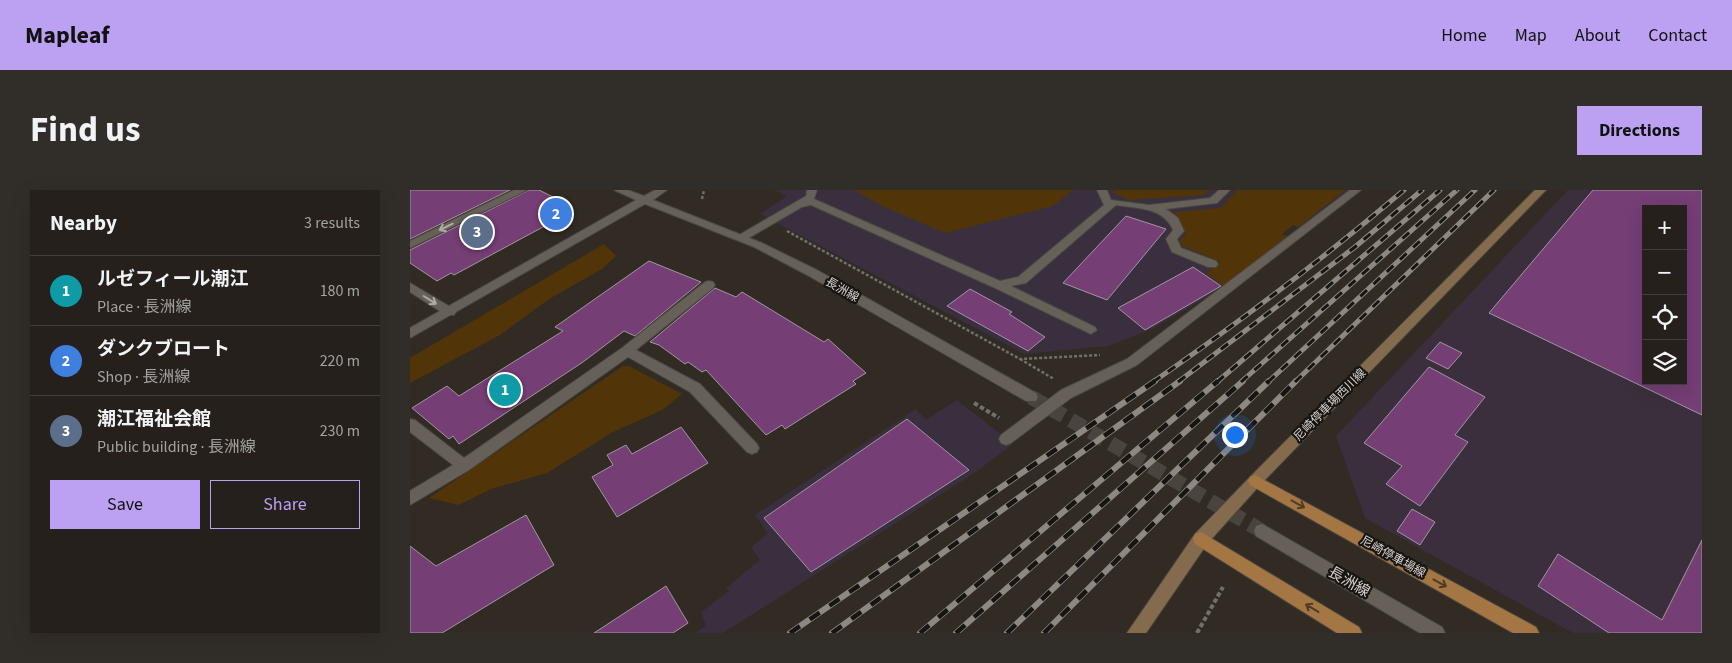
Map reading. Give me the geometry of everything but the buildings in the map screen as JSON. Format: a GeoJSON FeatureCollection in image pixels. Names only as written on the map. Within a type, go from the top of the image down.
{"type":"FeatureCollection","features":[{"type":"Feature","properties":{"kind":"main road","name":"尼崎停車場西川線"},"geometry":{"type":"LineString","coordinates":[[1136,633],[1201,539],[1255,481],[1541,190]]}},
{"type":"Feature","properties":{"kind":"main road","name":"尼崎停車場線"},"geometry":{"type":"LineString","coordinates":[[1255,481],[1530,633]]}},
{"type":"Feature","properties":{"kind":"main road"},"geometry":{"type":"LineString","coordinates":[[1201,539],[1353,633]]}},
{"type":"Feature","properties":{"kind":"street"},"geometry":{"type":"LineString","coordinates":[[410,245],[522,190]]}},
{"type":"Feature","properties":{"kind":"street","name":"長洲線"},"geometry":{"type":"LineString","coordinates":[[619,190],[742,238],[813,273],[1030,397]]}},
{"type":"Feature","properties":{"kind":"street"},"geometry":{"type":"LineString","coordinates":[[410,334],[662,190]]}},
{"type":"Feature","properties":{"kind":"street"},"geometry":{"type":"LineString","coordinates":[[742,238],[811,197],[812,190]]}},
{"type":"Feature","properties":{"kind":"street"},"geometry":{"type":"LineString","coordinates":[[1102,190],[1109,206]]}},
{"type":"Feature","properties":{"kind":"street"},"geometry":{"type":"LineString","coordinates":[[999,285],[1022,280],[1114,202],[1149,208],[1213,201],[1225,190]]}},
{"type":"Feature","properties":{"kind":"street"},"geometry":{"type":"LineString","coordinates":[[1006,439],[1066,394],[1132,362],[1356,190]]}},
{"type":"Feature","properties":{"kind":"street"},"geometry":{"type":"LineString","coordinates":[[799,204],[812,202],[999,285],[1090,330]]}},
{"type":"Feature","properties":{"kind":"street"},"geometry":{"type":"LineString","coordinates":[[1157,207],[1174,220],[1179,231],[1171,239],[1176,250],[1212,264]]}},
{"type":"Feature","properties":{"kind":"street"},"geometry":{"type":"LineString","coordinates":[[410,499],[464,466],[627,351],[709,285]]}},
{"type":"Feature","properties":{"kind":"street"},"geometry":{"type":"LineString","coordinates":[[410,287],[450,312]]}},
{"type":"Feature","properties":{"kind":"street"},"geometry":{"type":"LineString","coordinates":[[627,351],[695,388],[752,448]]}},
{"type":"Feature","properties":{"kind":"street"},"geometry":{"type":"LineString","coordinates":[[410,424],[464,466]]}},
{"type":"Feature","properties":{"kind":"street","name":"長洲線"},"geometry":{"type":"LineString","coordinates":[[1262,531],[1436,633]]}},
{"type":"Feature","properties":{"kind":"path"},"geometry":{"type":"LineString","coordinates":[[702,198],[704,190]]}},
{"type":"Feature","properties":{"kind":"path"},"geometry":{"type":"LineString","coordinates":[[768,222],[821,248],[1042,372]]}},
{"type":"Feature","properties":{"kind":"path"},"geometry":{"type":"LineString","coordinates":[[1020,359],[1108,355]]}},
{"type":"Feature","properties":{"kind":"path"},"geometry":{"type":"LineString","coordinates":[[974,403],[1005,422]]}},
{"type":"Feature","properties":{"kind":"path"},"geometry":{"type":"LineString","coordinates":[[1197,633],[1223,587]]}},
{"type":"Feature","properties":{"kind":"shaded area"},"geometry":{"type":"Polygon","coordinates":[[[774,190],[1348,190],[1299,228],[1293,225],[1282,234],[1289,237],[1224,287],[1154,328],[1108,346],[1024,354],[760,214],[787,196],[774,190]]]}},
{"type":"Feature","properties":{"kind":"shaded area"},"geometry":{"type":"Polygon","coordinates":[[[854,190],[1073,190],[1053,206],[945,233],[880,205],[854,190]]]}},
{"type":"Feature","properties":{"kind":"shaded area"},"geometry":{"type":"Polygon","coordinates":[[[1114,190],[1209,190],[1204,195],[1129,200],[1115,194],[1114,190]]]}},
{"type":"Feature","properties":{"kind":"shaded area"},"geometry":{"type":"Polygon","coordinates":[[[1238,190],[1345,190],[1298,227],[1293,225],[1282,234],[1287,237],[1224,286],[1206,273],[1221,262],[1183,246],[1179,241],[1186,234],[1174,216],[1176,212],[1220,208],[1238,190]]]}},
{"type":"Feature","properties":{"kind":"shaded area"},"geometry":{"type":"Polygon","coordinates":[[[1568,190],[1702,190],[1702,633],[1573,633],[1365,518],[1336,436],[1568,190]]]}},
{"type":"Feature","properties":{"kind":"shaded area"},"geometry":{"type":"Polygon","coordinates":[[[604,244],[616,256],[602,269],[549,299],[500,335],[410,383],[410,358],[604,244]]]}},
{"type":"Feature","properties":{"kind":"shaded area"},"geometry":{"type":"Polygon","coordinates":[[[623,366],[629,366],[682,394],[662,410],[613,432],[547,473],[491,489],[459,505],[429,498],[623,366]]]}},
{"type":"Feature","properties":{"kind":"shaded area"},"geometry":{"type":"Polygon","coordinates":[[[957,400],[1013,444],[976,472],[723,633],[695,633],[706,626],[701,612],[729,591],[726,588],[760,560],[751,547],[768,534],[755,515],[916,409],[926,420],[957,400]]]}},
{"type":"Feature","properties":{"kind":"tunnel"},"geometry":{"type":"LineString","coordinates":[[1031,397],[1262,531]]}},
{"type":"Feature","properties":{"kind":"railway"},"geometry":{"type":"LineString","coordinates":[[1153,382],[1281,289],[1404,190]]}},
{"type":"Feature","properties":{"kind":"railway"},"geometry":{"type":"LineString","coordinates":[[1178,382],[1355,247],[1422,190]]}},
{"type":"Feature","properties":{"kind":"railway"},"geometry":{"type":"LineString","coordinates":[[1217,382],[1440,190]]}},
{"type":"Feature","properties":{"kind":"railway"},"geometry":{"type":"LineString","coordinates":[[1241,382],[1457,190]]}},
{"type":"Feature","properties":{"kind":"railway"},"geometry":{"type":"LineString","coordinates":[[1268,382],[1475,190]]}},
{"type":"Feature","properties":{"kind":"railway"},"geometry":{"type":"LineString","coordinates":[[1295,382],[1494,190]]}},
{"type":"Feature","properties":{"kind":"railway"},"geometry":{"type":"LineString","coordinates":[[790,633],[1155,381]]}},
{"type":"Feature","properties":{"kind":"railway"},"geometry":{"type":"LineString","coordinates":[[832,633],[1180,381]]}},
{"type":"Feature","properties":{"kind":"railway"},"geometry":{"type":"LineString","coordinates":[[920,633],[1218,381]]}},
{"type":"Feature","properties":{"kind":"railway"},"geometry":{"type":"LineString","coordinates":[[956,633],[1243,381]]}},
{"type":"Feature","properties":{"kind":"railway"},"geometry":{"type":"LineString","coordinates":[[1007,633],[1269,381]]}},
{"type":"Feature","properties":{"kind":"railway"},"geometry":{"type":"LineString","coordinates":[[1044,633],[1295,382]]}},
{"type":"Feature","properties":{"kind":"place","name":"ダンクブロート"},"geometry":{"type":"Point","coordinates":[556,214]}},
{"type":"Feature","properties":{"kind":"place","name":"潮江福祉会館"},"geometry":{"type":"Point","coordinates":[477,232]}},
{"type":"Feature","properties":{"kind":"place","name":"ルゼフィール潮江"},"geometry":{"type":"Point","coordinates":[505,390]}}]}
